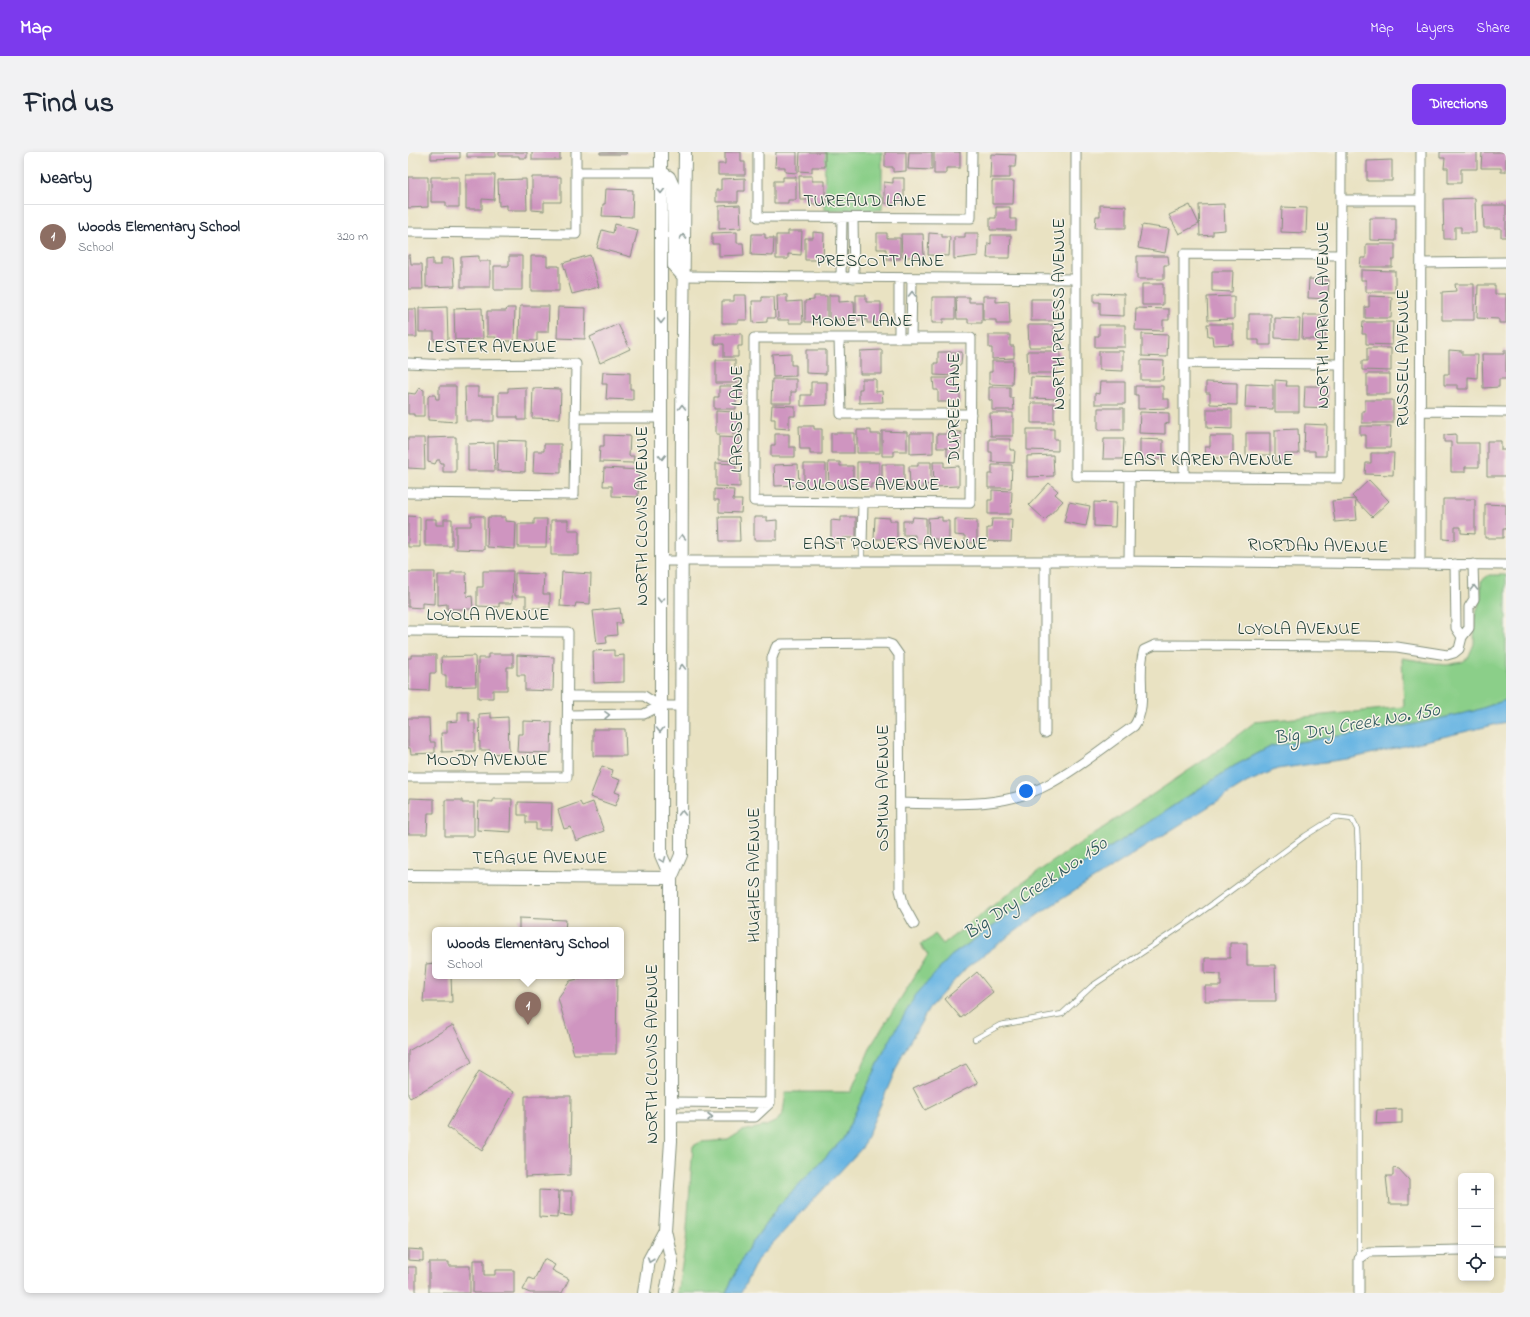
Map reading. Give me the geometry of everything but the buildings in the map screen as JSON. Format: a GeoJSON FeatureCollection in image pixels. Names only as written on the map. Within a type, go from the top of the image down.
{"type":"FeatureCollection","features":[{"type":"Feature","properties":{"kind":"main road","name":"NORTH CLOVIS AVENUE"},"geometry":{"type":"LineString","coordinates":[[661,152],[661,855],[671,878]]}},
{"type":"Feature","properties":{"kind":"main road","name":"NORTH CLOVIS AVENUE"},"geometry":{"type":"LineString","coordinates":[[666,1293],[672,1262],[665,1230],[670,1174],[671,1117],[671,878],[681,855],[683,276],[685,152]]}},
{"type":"Feature","properties":{"kind":"main road"},"geometry":{"type":"LineString","coordinates":[[661,172],[669,176],[673,186],[674,266],[683,276]]}},
{"type":"Feature","properties":{"kind":"main road","name":"TEAGUE AVENUE"},"geometry":{"type":"LineString","coordinates":[[408,876],[671,878]]}},
{"type":"Feature","properties":{"kind":"main road","name":"NORTH CLOVIS AVENUE"},"geometry":{"type":"LineString","coordinates":[[644,1293],[649,1260],[665,1230]]}},
{"type":"Feature","properties":{"kind":"street"},"geometry":{"type":"LineString","coordinates":[[408,232],[576,234],[576,152]]}},
{"type":"Feature","properties":{"kind":"street","name":"TUREAUD LANE"},"geometry":{"type":"LineString","coordinates":[[758,152],[758,217],[842,218],[972,218],[972,152]]}},
{"type":"Feature","properties":{"kind":"street","name":"NORTH PRUESS AVENUE"},"geometry":{"type":"LineString","coordinates":[[1076,152],[1076,476]]}},
{"type":"Feature","properties":{"kind":"street","name":"NORTH MARION AVENUE"},"geometry":{"type":"LineString","coordinates":[[1340,152],[1340,478]]}},
{"type":"Feature","properties":{"kind":"street","name":"RUSSELL AVENUE"},"geometry":{"type":"LineString","coordinates":[[1420,564],[1421,152]]}},
{"type":"Feature","properties":{"kind":"street"},"geometry":{"type":"LineString","coordinates":[[576,172],[661,172]]}},
{"type":"Feature","properties":{"kind":"street"},"geometry":{"type":"LineString","coordinates":[[1341,200],[1421,200]]}},
{"type":"Feature","properties":{"kind":"street"},"geometry":{"type":"LineString","coordinates":[[841,278],[842,218]]}},
{"type":"Feature","properties":{"kind":"street"},"geometry":{"type":"LineString","coordinates":[[853,218],[854,278]]}},
{"type":"Feature","properties":{"kind":"street"},"geometry":{"type":"LineString","coordinates":[[1184,477],[1184,254],[1340,254]]}},
{"type":"Feature","properties":{"kind":"street"},"geometry":{"type":"LineString","coordinates":[[1421,263],[1506,262]]}},
{"type":"Feature","properties":{"kind":"street","name":"PRESCOTT LANE"},"geometry":{"type":"LineString","coordinates":[[683,276],[912,279],[1076,279]]}},
{"type":"Feature","properties":{"kind":"street"},"geometry":{"type":"LineString","coordinates":[[899,278],[899,338]]}},
{"type":"Feature","properties":{"kind":"street"},"geometry":{"type":"LineString","coordinates":[[911,338],[912,279]]}},
{"type":"Feature","properties":{"kind":"street","name":"MONET LANE"},"geometry":{"type":"LineString","coordinates":[[754,338],[971,338]]}},
{"type":"Feature","properties":{"kind":"street","name":"LAROSE LANE"},"geometry":{"type":"LineString","coordinates":[[754,338],[754,501]]}},
{"type":"Feature","properties":{"kind":"street"},"geometry":{"type":"LineString","coordinates":[[840,338],[841,414],[971,414]]}},
{"type":"Feature","properties":{"kind":"street","name":"DUPREE LANE"},"geometry":{"type":"LineString","coordinates":[[970,502],[971,338]]}},
{"type":"Feature","properties":{"kind":"street","name":"LESTER AVENUE"},"geometry":{"type":"LineString","coordinates":[[408,363],[447,365],[576,364],[575,418]]}},
{"type":"Feature","properties":{"kind":"street"},"geometry":{"type":"LineString","coordinates":[[1184,363],[1340,364]]}},
{"type":"Feature","properties":{"kind":"street"},"geometry":{"type":"LineString","coordinates":[[1420,411],[1506,412]]}},
{"type":"Feature","properties":{"kind":"street"},"geometry":{"type":"LineString","coordinates":[[408,493],[574,495],[575,418],[662,418]]}},
{"type":"Feature","properties":{"kind":"street","name":"EAST KAREN AVENUE"},"geometry":{"type":"LineString","coordinates":[[1076,476],[1340,478]]}},
{"type":"Feature","properties":{"kind":"street"},"geometry":{"type":"LineString","coordinates":[[1129,561],[1130,477]]}},
{"type":"Feature","properties":{"kind":"street","name":"TOULOUSE AVENUE"},"geometry":{"type":"LineString","coordinates":[[754,501],[970,502]]}},
{"type":"Feature","properties":{"kind":"street"},"geometry":{"type":"LineString","coordinates":[[862,545],[863,502]]}},
{"type":"Feature","properties":{"kind":"street","name":"EAST POWERS AVENUE"},"geometry":{"type":"LineString","coordinates":[[661,561],[1129,561]]}},
{"type":"Feature","properties":{"kind":"street"},"geometry":{"type":"LineString","coordinates":[[1045,561],[1045,733]]}},
{"type":"Feature","properties":{"kind":"street","name":"RIORDAN AVENUE"},"geometry":{"type":"LineString","coordinates":[[1129,561],[1506,564]]}},
{"type":"Feature","properties":{"kind":"street"},"geometry":{"type":"LineString","coordinates":[[1455,564],[1454,600],[1456,607],[1456,628],[1462,637],[1469,628],[1469,607],[1474,599],[1473,564]]}},
{"type":"Feature","properties":{"kind":"street"},"geometry":{"type":"LineString","coordinates":[[1456,607],[1469,607]]}},
{"type":"Feature","properties":{"kind":"street","name":"LOYOLA AVENUE"},"geometry":{"type":"LineString","coordinates":[[408,631],[568,632],[568,696]]}},
{"type":"Feature","properties":{"kind":"street","name":"LOYOLA AVENUE"},"geometry":{"type":"LineString","coordinates":[[900,803],[974,804],[1013,798],[1033,791],[1062,777],[1134,726],[1139,718],[1141,710],[1140,661],[1144,650],[1155,645],[1365,646],[1397,647],[1447,654],[1454,653],[1459,649],[1462,637]]}},
{"type":"Feature","properties":{"kind":"street","name":"OSMUN AVENUE"},"geometry":{"type":"LineString","coordinates":[[776,647],[788,642],[886,643],[896,649],[900,662],[900,890],[904,906],[914,924]]}},
{"type":"Feature","properties":{"kind":"street","name":"HUGHES AVENUE"},"geometry":{"type":"LineString","coordinates":[[770,1103],[772,658],[776,647]]}},
{"type":"Feature","properties":{"kind":"street"},"geometry":{"type":"LineString","coordinates":[[660,706],[644,696],[568,696],[568,715],[644,714],[660,706],[681,706]]}},
{"type":"Feature","properties":{"kind":"street","name":"MOODY AVENUE"},"geometry":{"type":"LineString","coordinates":[[408,777],[567,777],[568,715]]}},
{"type":"Feature","properties":{"kind":"street"},"geometry":{"type":"LineString","coordinates":[[670,1102],[770,1103]]}},
{"type":"Feature","properties":{"kind":"street"},"geometry":{"type":"LineString","coordinates":[[671,1117],[755,1117],[770,1103]]}},
{"type":"Feature","properties":{"kind":"street"},"geometry":{"type":"LineString","coordinates":[[1359,1293],[1359,1259],[1369,1252],[1458,1250]]}},
{"type":"Feature","properties":{"kind":"street"},"geometry":{"type":"LineString","coordinates":[[1494,1251],[1506,1251]]}},
{"type":"Feature","properties":{"kind":"lane"},"geometry":{"type":"LineString","coordinates":[[862,545],[862,561]]}},
{"type":"Feature","properties":{"kind":"lane"},"geometry":{"type":"LineString","coordinates":[[975,1039],[1000,1025],[1062,1014],[1092,986],[1188,922],[1305,836],[1335,817],[1352,819],[1357,829],[1358,851],[1359,1259]]}},
{"type":"Feature","properties":{"kind":"green space"},"geometry":{"type":"Polygon","coordinates":[[[825,152],[882,152],[882,210],[824,210],[825,152]]]}},
{"type":"Feature","properties":{"kind":"green space"},"geometry":{"type":"Polygon","coordinates":[[[1489,575],[1506,575],[1506,700],[1474,711],[1406,726],[1272,746],[1234,766],[1036,896],[951,956],[885,1049],[843,1139],[779,1205],[745,1253],[726,1293],[677,1293],[686,1242],[693,1146],[701,1142],[728,1140],[742,1131],[766,1126],[777,1121],[783,1113],[786,1092],[851,1092],[872,1044],[928,955],[920,944],[926,942],[935,934],[943,944],[1030,877],[1210,756],[1255,722],[1404,707],[1402,658],[1446,665],[1462,662],[1468,658],[1474,644],[1475,614],[1481,600],[1481,581],[1489,575]]]}},
{"type":"Feature","properties":{"kind":"water"},"geometry":{"type":"Polygon","coordinates":[[[1506,700],[1506,722],[1353,758],[1277,769],[1246,783],[1046,909],[967,967],[930,1007],[902,1055],[862,1148],[757,1260],[741,1293],[726,1293],[745,1253],[779,1205],[843,1139],[885,1049],[915,996],[951,956],[1036,896],[1234,766],[1272,746],[1406,726],[1474,711],[1506,700]]]}},
{"type":"Feature","properties":{"kind":"place","name":"Woods Elementary School"},"geometry":{"type":"Point","coordinates":[528,1025]}},
{"type":"Feature","properties":{"kind":"water label","name":"Big Dry Creek No. 150"},"geometry":{"type":"Point","coordinates":[1357,725]}},
{"type":"Feature","properties":{"kind":"water label","name":"Big Dry Creek No. 150"},"geometry":{"type":"Point","coordinates":[1036,889]}}]}
